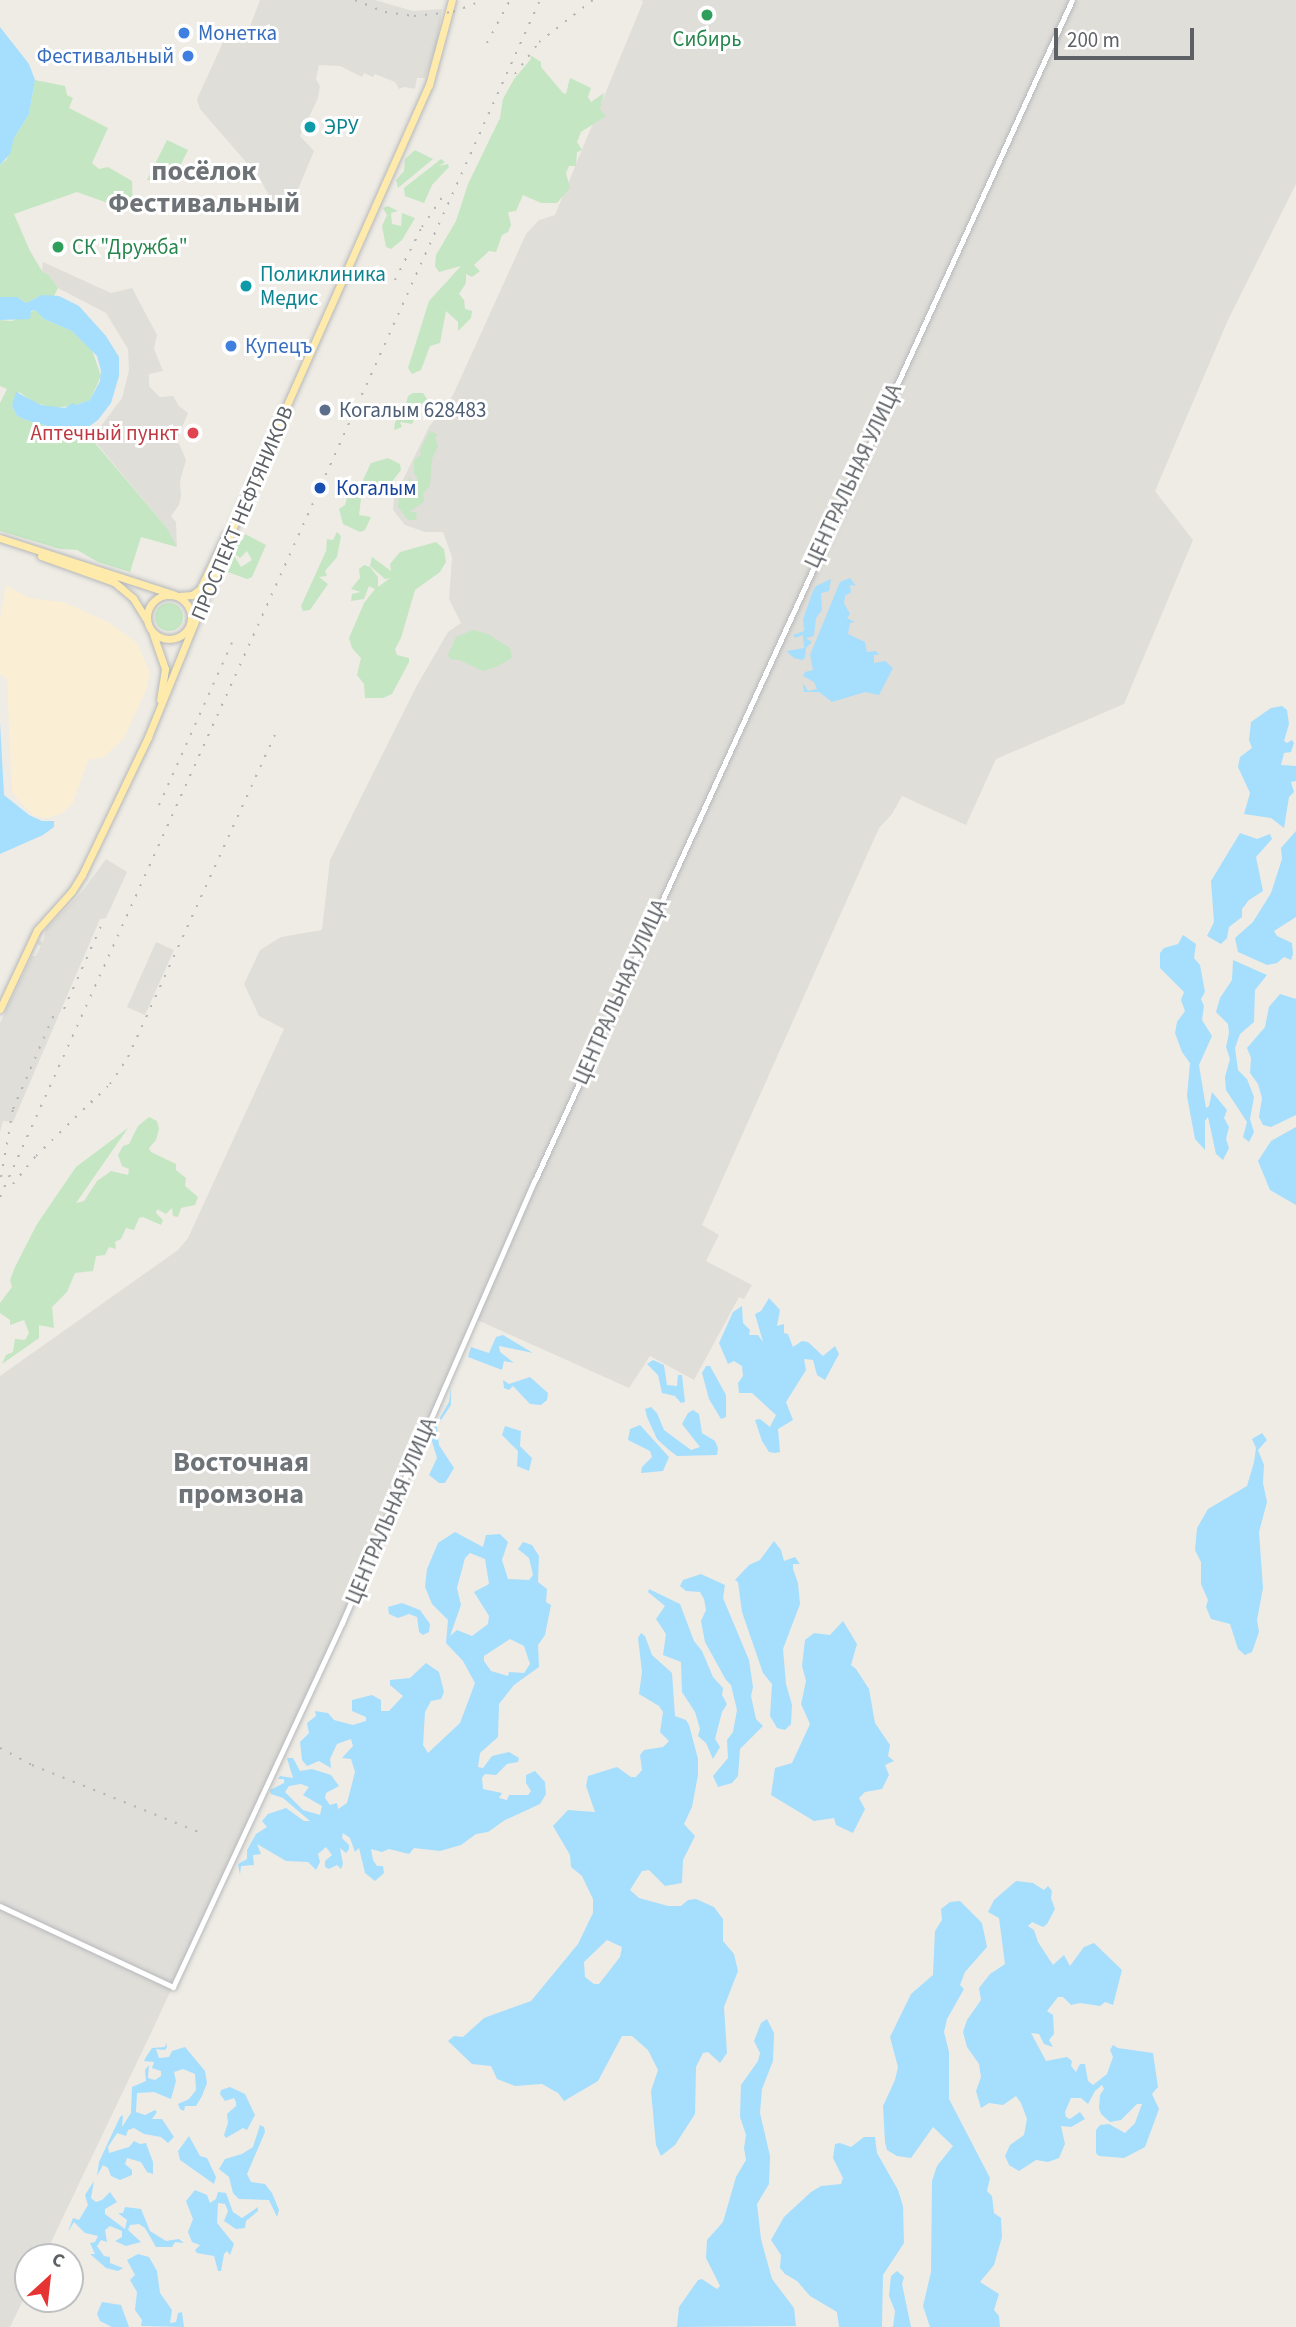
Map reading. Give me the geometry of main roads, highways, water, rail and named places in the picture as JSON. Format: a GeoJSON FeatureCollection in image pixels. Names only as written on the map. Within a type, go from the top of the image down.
{"type":"FeatureCollection","features":[{"type":"Feature","properties":{"kind":"main road","name":"ПРОСПЕКТ НЕФТЯНИКОВ"},"geometry":{"type":"LineString","coordinates":[[0,1009],[37,930],[72,891],[82,875],[148,737],[236,520],[425,95],[439,56],[453,0]]}},
{"type":"Feature","properties":{"kind":"main road"},"geometry":{"type":"LineString","coordinates":[[147,620],[148,609],[155,600],[192,595],[200,589],[236,520]]}},
{"type":"Feature","properties":{"kind":"main road"},"geometry":{"type":"LineString","coordinates":[[0,541],[176,596],[190,608],[186,644]]}},
{"type":"Feature","properties":{"kind":"main road"},"geometry":{"type":"LineString","coordinates":[[0,541],[114,582],[133,598],[147,620],[162,653],[164,676],[148,737]]}},
{"type":"Feature","properties":{"kind":"main road"},"geometry":{"type":"LineString","coordinates":[[152,631],[161,638],[173,639],[184,634],[200,608]]}},
{"type":"Feature","properties":{"kind":"water"},"geometry":{"type":"Polygon","coordinates":[[[0,27],[29,64],[35,80],[29,114],[14,138],[10,154],[0,165],[0,27]]]}},
{"type":"Feature","properties":{"kind":"water"},"geometry":{"type":"Polygon","coordinates":[[[42,295],[59,296],[79,306],[106,336],[119,357],[119,376],[111,403],[98,420],[84,430],[62,430],[26,420],[17,416],[12,406],[16,392],[41,405],[65,408],[73,403],[76,405],[90,400],[100,381],[101,371],[97,356],[72,331],[44,319],[35,310],[31,311],[30,319],[0,320],[0,297],[17,297],[26,303],[42,295]]]}},
{"type":"Feature","properties":{"kind":"water"},"geometry":{"type":"Polygon","coordinates":[[[850,578],[856,586],[850,585],[851,592],[845,596],[844,603],[850,614],[847,618],[855,622],[850,623],[848,634],[865,642],[867,652],[876,651],[879,655],[874,655],[874,663],[885,661],[893,668],[879,695],[865,692],[832,702],[819,692],[804,692],[803,683],[808,691],[817,689],[814,682],[803,676],[805,672],[813,670],[810,655],[840,582],[850,578]]]}},
{"type":"Feature","properties":{"kind":"water"},"geometry":{"type":"Polygon","coordinates":[[[831,579],[829,591],[821,593],[822,610],[816,618],[814,636],[806,638],[812,642],[806,648],[805,658],[794,658],[786,651],[804,648],[803,635],[795,638],[793,635],[804,631],[803,619],[813,591],[816,586],[831,579]]]}},
{"type":"Feature","properties":{"kind":"water"},"geometry":{"type":"Polygon","coordinates":[[[1282,706],[1287,710],[1289,724],[1284,741],[1287,743],[1292,740],[1294,743],[1291,752],[1284,753],[1281,765],[1296,766],[1296,781],[1291,782],[1294,792],[1289,797],[1284,828],[1271,818],[1244,814],[1250,793],[1238,767],[1240,757],[1252,748],[1249,740],[1251,722],[1271,708],[1282,706]]]}},
{"type":"Feature","properties":{"kind":"water"},"geometry":{"type":"Polygon","coordinates":[[[0,722],[4,795],[29,815],[42,821],[54,821],[54,827],[43,835],[0,854],[0,722]]]}},
{"type":"Feature","properties":{"kind":"water"},"geometry":{"type":"Polygon","coordinates":[[[1296,831],[1296,917],[1274,931],[1277,936],[1292,943],[1293,954],[1291,960],[1284,957],[1277,963],[1267,965],[1238,952],[1235,938],[1253,922],[1271,893],[1282,859],[1281,848],[1296,831]]]}},
{"type":"Feature","properties":{"kind":"water"},"geometry":{"type":"Polygon","coordinates":[[[1240,833],[1257,839],[1270,834],[1272,839],[1256,857],[1263,891],[1249,900],[1242,909],[1242,917],[1229,927],[1227,938],[1221,944],[1207,936],[1214,922],[1211,881],[1240,833]]]}},
{"type":"Feature","properties":{"kind":"water"},"geometry":{"type":"Polygon","coordinates":[[[1183,935],[1196,944],[1194,958],[1200,965],[1205,992],[1201,999],[1204,1006],[1202,1020],[1212,1036],[1199,1065],[1206,1108],[1209,1106],[1212,1092],[1227,1110],[1224,1118],[1229,1127],[1226,1139],[1229,1148],[1223,1160],[1216,1154],[1208,1117],[1205,1121],[1205,1150],[1195,1139],[1187,1096],[1190,1063],[1182,1052],[1175,1033],[1177,1022],[1185,1011],[1181,1000],[1184,992],[1160,968],[1160,953],[1164,948],[1178,944],[1183,935]]]}},
{"type":"Feature","properties":{"kind":"water"},"geometry":{"type":"Polygon","coordinates":[[[1233,960],[1267,975],[1255,990],[1254,1022],[1240,1034],[1235,1048],[1238,1070],[1247,1079],[1254,1097],[1250,1119],[1254,1132],[1249,1142],[1243,1137],[1247,1122],[1226,1090],[1225,1077],[1230,1059],[1226,1047],[1228,1024],[1216,1012],[1220,998],[1232,980],[1233,960]]]}},
{"type":"Feature","properties":{"kind":"water"},"geometry":{"type":"Polygon","coordinates":[[[1280,994],[1296,999],[1296,1115],[1271,1127],[1263,1125],[1259,1117],[1262,1098],[1258,1084],[1250,1073],[1251,1058],[1247,1048],[1265,1027],[1269,1007],[1280,994]]]}},
{"type":"Feature","properties":{"kind":"water"},"geometry":{"type":"Polygon","coordinates":[[[1296,1127],[1296,1205],[1270,1190],[1258,1161],[1271,1141],[1296,1127]]]}},
{"type":"Feature","properties":{"kind":"water"},"geometry":{"type":"Polygon","coordinates":[[[769,1298],[780,1310],[777,1326],[784,1324],[784,1333],[788,1334],[793,1347],[802,1341],[808,1342],[823,1356],[835,1346],[839,1354],[825,1380],[817,1375],[813,1360],[804,1359],[806,1370],[786,1402],[793,1420],[778,1429],[780,1452],[775,1453],[769,1452],[762,1441],[755,1420],[760,1419],[770,1427],[776,1415],[752,1393],[739,1393],[742,1366],[734,1361],[728,1364],[719,1343],[733,1312],[742,1306],[743,1323],[750,1330],[749,1335],[758,1335],[763,1342],[755,1314],[761,1311],[769,1298]]]}},
{"type":"Feature","properties":{"kind":"water"},"geometry":{"type":"Polygon","coordinates":[[[503,1335],[533,1353],[499,1346],[500,1352],[514,1363],[504,1361],[502,1370],[468,1357],[471,1347],[489,1353],[496,1337],[503,1335]]]}},
{"type":"Feature","properties":{"kind":"water"},"geometry":{"type":"Polygon","coordinates":[[[653,1360],[664,1365],[667,1385],[677,1386],[678,1375],[682,1375],[685,1402],[681,1403],[675,1396],[662,1393],[658,1375],[647,1364],[653,1360]]]}},
{"type":"Feature","properties":{"kind":"water"},"geometry":{"type":"Polygon","coordinates":[[[706,1366],[710,1366],[726,1395],[726,1417],[721,1419],[709,1399],[702,1373],[706,1366]]]}},
{"type":"Feature","properties":{"kind":"water"},"geometry":{"type":"Polygon","coordinates":[[[530,1377],[548,1393],[547,1400],[541,1405],[530,1404],[513,1386],[509,1390],[504,1388],[503,1380],[509,1384],[530,1377]]]}},
{"type":"Feature","properties":{"kind":"water"},"geometry":{"type":"Polygon","coordinates":[[[451,1388],[451,1405],[437,1426],[439,1445],[454,1468],[445,1483],[439,1483],[429,1475],[437,1458],[430,1435],[449,1402],[451,1388]]]}},
{"type":"Feature","properties":{"kind":"water"},"geometry":{"type":"Polygon","coordinates":[[[651,1407],[657,1413],[664,1430],[691,1450],[700,1447],[682,1424],[693,1410],[699,1414],[702,1433],[715,1441],[717,1455],[677,1456],[657,1439],[645,1409],[651,1407]]]}},
{"type":"Feature","properties":{"kind":"water"},"geometry":{"type":"Polygon","coordinates":[[[640,1425],[669,1457],[663,1471],[641,1473],[642,1467],[652,1457],[650,1451],[628,1440],[630,1429],[640,1425]]]}},
{"type":"Feature","properties":{"kind":"water"},"geometry":{"type":"Polygon","coordinates":[[[505,1426],[521,1431],[520,1446],[532,1458],[529,1471],[517,1466],[518,1451],[502,1435],[505,1426]]]}},
{"type":"Feature","properties":{"kind":"water"},"geometry":{"type":"Polygon","coordinates":[[[1262,1433],[1267,1440],[1258,1450],[1264,1465],[1263,1483],[1267,1502],[1259,1532],[1263,1588],[1257,1620],[1259,1632],[1252,1652],[1245,1655],[1238,1649],[1230,1624],[1211,1619],[1206,1607],[1208,1600],[1201,1584],[1201,1562],[1195,1550],[1197,1528],[1208,1509],[1247,1486],[1256,1448],[1252,1439],[1262,1433]]]}},
{"type":"Feature","properties":{"kind":"water"},"geometry":{"type":"Polygon","coordinates":[[[455,1532],[483,1547],[486,1535],[500,1534],[508,1542],[502,1560],[508,1579],[529,1580],[533,1575],[529,1558],[518,1549],[523,1542],[532,1545],[539,1556],[538,1582],[547,1589],[546,1602],[551,1605],[545,1635],[538,1645],[539,1667],[514,1685],[499,1704],[498,1737],[480,1753],[478,1767],[483,1768],[492,1756],[509,1752],[519,1758],[518,1762],[507,1764],[496,1775],[485,1774],[482,1778],[483,1789],[502,1793],[499,1798],[507,1800],[509,1795],[528,1795],[531,1791],[526,1783],[526,1775],[535,1771],[545,1782],[546,1794],[540,1804],[505,1820],[488,1832],[476,1834],[461,1845],[440,1851],[414,1848],[409,1854],[389,1849],[382,1852],[371,1849],[373,1860],[377,1866],[383,1866],[384,1873],[375,1881],[365,1873],[359,1848],[355,1852],[350,1838],[343,1833],[342,1838],[349,1845],[349,1849],[346,1853],[340,1848],[343,1864],[341,1869],[337,1865],[329,1869],[325,1867],[325,1861],[332,1855],[326,1847],[318,1854],[320,1862],[316,1870],[308,1862],[286,1861],[257,1844],[261,1854],[253,1855],[254,1865],[241,1866],[240,1875],[238,1864],[247,1859],[247,1850],[256,1834],[267,1827],[262,1821],[268,1814],[286,1808],[304,1821],[310,1821],[283,1798],[271,1794],[270,1790],[284,1783],[284,1779],[278,1779],[280,1776],[293,1778],[287,1758],[293,1758],[300,1771],[312,1769],[331,1775],[339,1786],[326,1793],[325,1798],[330,1805],[337,1803],[338,1809],[347,1803],[355,1772],[351,1759],[342,1758],[353,1746],[351,1739],[337,1744],[330,1759],[331,1768],[319,1761],[307,1766],[302,1760],[300,1742],[309,1733],[307,1723],[316,1716],[315,1711],[328,1713],[334,1720],[353,1725],[366,1721],[366,1717],[352,1711],[352,1700],[372,1695],[381,1700],[381,1711],[389,1711],[403,1696],[390,1685],[390,1680],[410,1678],[426,1663],[439,1672],[444,1692],[441,1699],[431,1701],[425,1712],[423,1745],[428,1753],[460,1723],[475,1683],[463,1661],[446,1643],[448,1620],[432,1604],[425,1587],[427,1569],[438,1543],[455,1532]],[[470,1553],[465,1558],[457,1588],[461,1605],[450,1636],[457,1630],[472,1636],[488,1624],[489,1616],[474,1592],[489,1584],[485,1559],[470,1553]],[[510,1639],[484,1656],[484,1661],[491,1671],[508,1676],[509,1672],[524,1673],[530,1664],[524,1646],[510,1639]],[[301,1784],[289,1786],[285,1792],[303,1810],[320,1815],[322,1806],[303,1795],[309,1787],[301,1784]]]}},
{"type":"Feature","properties":{"kind":"water"},"geometry":{"type":"Polygon","coordinates":[[[774,1541],[781,1550],[784,1561],[795,1557],[800,1564],[793,1564],[793,1569],[798,1583],[800,1604],[783,1649],[786,1684],[792,1705],[791,1724],[785,1730],[777,1728],[770,1716],[772,1684],[763,1673],[742,1612],[738,1582],[735,1580],[749,1565],[760,1560],[774,1541]]]}},
{"type":"Feature","properties":{"kind":"water"},"geometry":{"type":"Polygon","coordinates":[[[701,1574],[725,1585],[723,1598],[749,1660],[753,1687],[751,1696],[756,1719],[763,1726],[740,1749],[738,1776],[732,1783],[718,1787],[713,1776],[728,1758],[727,1740],[733,1732],[737,1710],[731,1685],[705,1642],[701,1621],[706,1610],[704,1599],[700,1592],[686,1591],[680,1586],[683,1580],[701,1574]]]}},
{"type":"Feature","properties":{"kind":"water"},"geometry":{"type":"Polygon","coordinates":[[[649,1589],[680,1604],[694,1641],[702,1651],[713,1677],[723,1688],[722,1695],[727,1704],[722,1712],[715,1739],[720,1747],[713,1759],[706,1743],[698,1736],[700,1729],[695,1712],[682,1692],[681,1662],[663,1655],[666,1634],[656,1619],[665,1606],[648,1592],[649,1589]]]}},
{"type":"Feature","properties":{"kind":"water"},"geometry":{"type":"Polygon","coordinates":[[[402,1603],[420,1610],[430,1624],[429,1632],[423,1635],[419,1632],[417,1617],[409,1614],[398,1618],[389,1614],[388,1607],[402,1603]]]}},
{"type":"Feature","properties":{"kind":"water"},"geometry":{"type":"Polygon","coordinates":[[[843,1621],[857,1644],[851,1665],[869,1689],[875,1723],[890,1745],[888,1756],[894,1761],[885,1765],[889,1775],[882,1789],[865,1792],[859,1798],[865,1809],[853,1833],[836,1825],[834,1818],[814,1821],[771,1795],[775,1768],[792,1763],[810,1724],[801,1704],[806,1681],[802,1666],[805,1640],[814,1633],[830,1635],[843,1621]]]}},
{"type":"Feature","properties":{"kind":"water"},"geometry":{"type":"Polygon","coordinates":[[[641,1633],[645,1636],[652,1655],[672,1673],[675,1716],[686,1720],[689,1725],[698,1759],[698,1775],[692,1807],[684,1824],[695,1836],[683,1860],[682,1883],[665,1886],[649,1870],[642,1871],[630,1890],[639,1898],[668,1906],[681,1906],[688,1900],[696,1899],[714,1907],[723,1919],[723,1941],[734,1954],[738,1971],[724,2007],[727,2053],[720,2063],[708,2052],[703,2053],[696,2067],[695,2114],[675,2145],[661,2156],[656,2145],[651,2091],[658,2070],[648,2050],[632,2036],[622,2036],[598,2081],[564,2101],[558,2093],[542,2084],[515,2086],[497,2079],[491,2066],[472,2064],[448,2041],[454,2036],[463,2037],[484,2018],[531,2001],[578,1944],[593,1913],[593,1899],[582,1876],[571,1867],[570,1855],[553,1826],[568,1810],[595,1812],[586,1786],[588,1776],[617,1767],[631,1777],[636,1777],[642,1770],[640,1755],[644,1750],[663,1747],[669,1741],[660,1732],[663,1712],[659,1706],[639,1694],[642,1672],[638,1638],[641,1633]],[[607,1940],[584,1962],[585,1977],[594,1984],[599,1984],[620,1957],[622,1947],[607,1940]]]}},
{"type":"Feature","properties":{"kind":"water"},"geometry":{"type":"Polygon","coordinates":[[[1016,1881],[1033,1883],[1044,1890],[1048,1886],[1052,1891],[1051,1898],[1055,1909],[1047,1924],[1043,1927],[1032,1922],[1028,1926],[1034,1930],[1038,1942],[1053,1965],[1064,1955],[1070,1966],[1084,1947],[1094,1943],[1122,1970],[1113,2005],[1105,2002],[1100,2006],[1080,2003],[1071,2005],[1063,1997],[1058,1997],[1047,2011],[1053,2015],[1054,2034],[1049,2040],[1053,2047],[1044,2044],[1039,2034],[1031,2033],[1046,2061],[1067,2057],[1072,2061],[1071,2066],[1076,2072],[1080,2064],[1085,2064],[1088,2081],[1093,2085],[1107,2074],[1113,2057],[1110,2050],[1113,2045],[1153,2053],[1158,2087],[1152,2094],[1159,2109],[1145,2147],[1124,2158],[1099,2156],[1096,2153],[1096,2130],[1100,2125],[1109,2124],[1125,2133],[1135,2123],[1142,2104],[1137,2104],[1121,2120],[1110,2122],[1101,2114],[1099,2108],[1100,2095],[1104,2089],[1102,2085],[1088,2104],[1081,2098],[1071,2098],[1065,2112],[1066,2117],[1070,2119],[1080,2112],[1085,2119],[1071,2127],[1061,2126],[1065,2144],[1059,2158],[1048,2162],[1036,2160],[1019,2171],[1009,2165],[1005,2156],[1010,2145],[1024,2135],[1027,2119],[1021,2103],[1016,2096],[1003,2105],[989,2103],[981,2108],[976,2091],[981,2077],[979,2064],[967,2047],[963,2032],[967,2020],[981,2000],[979,1988],[990,1974],[1005,1964],[999,1918],[988,1912],[994,1900],[1016,1881]]]}},
{"type":"Feature","properties":{"kind":"water"},"geometry":{"type":"Polygon","coordinates":[[[960,1901],[982,1923],[987,1947],[965,1972],[960,1985],[964,1989],[947,2019],[944,2032],[949,2052],[949,2099],[990,2178],[987,2191],[992,2196],[994,2213],[1001,2218],[1002,2237],[994,2265],[980,2282],[999,2294],[994,2310],[999,2316],[1000,2327],[930,2327],[923,2306],[931,2272],[932,2181],[937,2166],[953,2146],[933,2127],[911,2158],[897,2156],[887,2150],[885,2142],[883,2106],[898,2067],[890,2037],[911,1994],[933,1975],[935,1931],[942,1920],[941,1909],[950,1902],[960,1901]]]}},
{"type":"Feature","properties":{"kind":"water"},"geometry":{"type":"Polygon","coordinates":[[[767,2019],[774,2033],[773,2061],[762,2089],[760,2113],[770,2156],[769,2184],[757,2204],[761,2239],[772,2279],[794,2308],[796,2326],[677,2327],[679,2307],[698,2280],[702,2279],[717,2289],[720,2286],[706,2258],[707,2240],[723,2222],[736,2177],[746,2160],[746,2135],[740,2117],[741,2085],[758,2061],[760,2053],[754,2041],[761,2023],[767,2019]]]}},
{"type":"Feature","properties":{"kind":"water"},"geometry":{"type":"Polygon","coordinates":[[[166,2043],[165,2050],[156,2049],[159,2058],[169,2057],[172,2051],[185,2047],[205,2071],[207,2083],[202,2096],[196,2106],[185,2106],[184,2111],[180,2109],[178,2104],[189,2099],[196,2090],[195,2074],[183,2069],[174,2072],[176,2081],[171,2099],[154,2092],[137,2093],[136,2112],[145,2115],[155,2110],[157,2112],[152,2119],[162,2119],[174,2137],[168,2143],[161,2137],[144,2134],[134,2128],[128,2130],[126,2136],[117,2133],[108,2147],[109,2153],[129,2147],[134,2141],[146,2143],[153,2162],[153,2174],[147,2172],[141,2162],[127,2158],[125,2164],[132,2170],[132,2175],[120,2180],[111,2176],[108,2168],[103,2165],[97,2176],[99,2162],[120,2117],[123,2115],[122,2127],[131,2113],[132,2087],[146,2081],[145,2070],[149,2065],[148,2078],[155,2080],[161,2076],[161,2071],[152,2068],[154,2062],[144,2061],[146,2057],[152,2048],[165,2047],[166,2043]]]}},
{"type":"Feature","properties":{"kind":"water"},"geometry":{"type":"Polygon","coordinates":[[[230,2087],[245,2094],[255,2115],[247,2130],[243,2128],[226,2138],[224,2135],[228,2123],[227,2114],[236,2106],[236,2102],[234,2098],[225,2101],[220,2094],[221,2090],[230,2087]]]}},
{"type":"Feature","properties":{"kind":"water"},"geometry":{"type":"Polygon","coordinates":[[[260,2125],[265,2132],[247,2174],[251,2182],[265,2184],[272,2193],[279,2210],[277,2217],[269,2200],[239,2199],[233,2193],[229,2177],[219,2169],[225,2159],[242,2154],[253,2147],[260,2125]]]}},
{"type":"Feature","properties":{"kind":"water"},"geometry":{"type":"Polygon","coordinates":[[[189,2136],[200,2156],[207,2158],[216,2177],[214,2184],[180,2160],[178,2151],[189,2136]]]}},
{"type":"Feature","properties":{"kind":"water"},"geometry":{"type":"Polygon","coordinates":[[[864,2137],[875,2137],[877,2153],[898,2190],[903,2206],[904,2243],[883,2275],[882,2327],[839,2327],[837,2312],[810,2296],[780,2268],[781,2255],[771,2240],[784,2217],[811,2192],[821,2186],[841,2184],[843,2178],[833,2158],[835,2144],[851,2147],[864,2137]]]}},
{"type":"Feature","properties":{"kind":"water"},"geometry":{"type":"Polygon","coordinates":[[[94,2181],[91,2198],[96,2202],[110,2192],[117,2202],[105,2209],[105,2214],[125,2229],[127,2220],[118,2213],[123,2213],[125,2207],[141,2209],[150,2231],[166,2241],[179,2239],[184,2243],[175,2242],[172,2247],[156,2247],[145,2228],[139,2224],[130,2225],[128,2230],[141,2242],[126,2246],[115,2241],[122,2237],[122,2231],[110,2226],[105,2230],[107,2242],[101,2240],[97,2246],[104,2256],[110,2257],[110,2263],[123,2268],[118,2271],[106,2268],[90,2254],[95,2254],[90,2243],[95,2242],[98,2236],[85,2233],[74,2222],[68,2232],[73,2218],[79,2220],[88,2205],[85,2195],[94,2181]]]}},
{"type":"Feature","properties":{"kind":"water"},"geometry":{"type":"Polygon","coordinates":[[[195,2190],[207,2195],[210,2203],[216,2199],[218,2192],[226,2193],[233,2212],[242,2218],[258,2207],[258,2211],[246,2221],[245,2228],[236,2229],[224,2221],[228,2211],[225,2204],[218,2203],[217,2223],[234,2244],[230,2255],[227,2251],[224,2254],[221,2271],[218,2271],[214,2256],[197,2253],[195,2250],[200,2245],[192,2242],[188,2232],[193,2219],[186,2201],[195,2190]]]}},
{"type":"Feature","properties":{"kind":"water"},"geometry":{"type":"Polygon","coordinates":[[[138,2254],[149,2257],[157,2271],[160,2293],[172,2310],[170,2323],[176,2322],[178,2313],[182,2312],[184,2327],[141,2326],[142,2320],[135,2310],[137,2292],[130,2280],[135,2275],[127,2260],[138,2254]]]}},
{"type":"Feature","properties":{"kind":"water"},"geometry":{"type":"Polygon","coordinates":[[[897,2271],[904,2277],[902,2284],[911,2327],[893,2327],[895,2311],[889,2296],[891,2276],[897,2271]]]}},
{"type":"Feature","properties":{"kind":"water"},"geometry":{"type":"Polygon","coordinates":[[[102,2302],[121,2305],[129,2327],[112,2327],[100,2321],[97,2314],[102,2302]]]}},
{"type":"Feature","properties":{"kind":"railway"},"geometry":{"type":"LineString","coordinates":[[355,0],[385,12],[414,16],[453,12],[484,0]]}},
{"type":"Feature","properties":{"kind":"railway"},"geometry":{"type":"LineString","coordinates":[[487,43],[510,0]]}},
{"type":"Feature","properties":{"kind":"railway"},"geometry":{"type":"LineString","coordinates":[[0,1197],[540,0]]}},
{"type":"Feature","properties":{"kind":"railway"},"geometry":{"type":"LineString","coordinates":[[515,74],[539,42],[593,0]]}},
{"type":"Feature","properties":{"kind":"railway"},"geometry":{"type":"LineString","coordinates":[[395,280],[422,227],[445,193]]}},
{"type":"Feature","properties":{"kind":"railway"},"geometry":{"type":"LineString","coordinates":[[159,805],[234,638]]}},
{"type":"Feature","properties":{"kind":"railway"},"geometry":{"type":"LineString","coordinates":[[91,1103],[110,1084],[128,1057],[275,734]]}},
{"type":"Feature","properties":{"kind":"railway"},"geometry":{"type":"LineString","coordinates":[[64,1009],[104,919]]}},
{"type":"Feature","properties":{"kind":"railway"},"geometry":{"type":"LineString","coordinates":[[1,1177],[13,1109],[56,1010]]}},
{"type":"Feature","properties":{"kind":"railway"},"geometry":{"type":"LineString","coordinates":[[13,1184],[36,1156],[97,1096]]}},
{"type":"Feature","properties":{"kind":"railway"},"geometry":{"type":"LineString","coordinates":[[0,1748],[32,1765],[204,1834]]}},
{"type":"Feature","properties":{"kind":"place","name":"Сибирь"},"geometry":{"type":"Point","coordinates":[707,15]}},
{"type":"Feature","properties":{"kind":"place","name":"Монетка"},"geometry":{"type":"Point","coordinates":[184,33]}},
{"type":"Feature","properties":{"kind":"place","name":"Фестивальный"},"geometry":{"type":"Point","coordinates":[188,56]}},
{"type":"Feature","properties":{"kind":"place","name":"ЭРУ"},"geometry":{"type":"Point","coordinates":[310,127]}},
{"type":"Feature","properties":{"kind":"place","name":"СК \"Дружба\""},"geometry":{"type":"Point","coordinates":[58,247]}},
{"type":"Feature","properties":{"kind":"place","name":"Поликлиника Медис"},"geometry":{"type":"Point","coordinates":[246,286]}},
{"type":"Feature","properties":{"kind":"place","name":"Купецъ"},"geometry":{"type":"Point","coordinates":[231,346]}},
{"type":"Feature","properties":{"kind":"place","name":"Когалым 628483"},"geometry":{"type":"Point","coordinates":[325,410]}},
{"type":"Feature","properties":{"kind":"place","name":"Аптечный пункт"},"geometry":{"type":"Point","coordinates":[193,433]}},
{"type":"Feature","properties":{"kind":"place","name":"Когалым"},"geometry":{"type":"Point","coordinates":[320,488]}},
{"type":"Feature","properties":{"kind":"district","name":"посёлок Фестивальный"},"geometry":{"type":"Point","coordinates":[204,187]}},
{"type":"Feature","properties":{"kind":"district","name":"Восточная промзона"},"geometry":{"type":"Point","coordinates":[241,1478]}}]}
